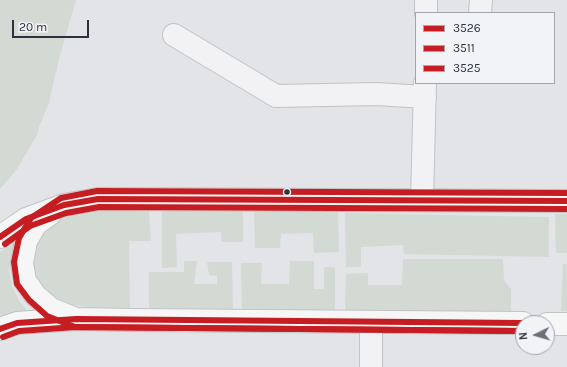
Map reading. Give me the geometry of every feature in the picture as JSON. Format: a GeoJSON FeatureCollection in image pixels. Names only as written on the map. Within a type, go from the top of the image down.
{"type":"FeatureCollection","features":[{"type":"Feature","properties":{"kind":"main road"},"geometry":{"type":"LineString","coordinates":[[0,237],[26,219],[64,204],[98,199],[567,201]]}},
{"type":"Feature","properties":{"kind":"main road"},"geometry":{"type":"LineString","coordinates":[[64,204],[36,224],[26,241],[22,263],[25,281],[35,295],[51,309],[76,319]]}},
{"type":"Feature","properties":{"kind":"main road"},"geometry":{"type":"LineString","coordinates":[[0,329],[17,323],[76,319],[515,323]]}},
{"type":"Feature","properties":{"kind":"main road"},"geometry":{"type":"LineString","coordinates":[[555,324],[567,324]]}},
{"type":"Feature","properties":{"kind":"street"},"geometry":{"type":"LineString","coordinates":[[426,0],[426,12]]}},
{"type":"Feature","properties":{"kind":"street"},"geometry":{"type":"LineString","coordinates":[[480,0],[480,12]]}},
{"type":"Feature","properties":{"kind":"street"},"geometry":{"type":"LineString","coordinates":[[174,35],[276,96],[376,94],[425,90],[422,200]]}},
{"type":"Feature","properties":{"kind":"street"},"geometry":{"type":"LineString","coordinates":[[371,322],[371,367]]}},
{"type":"Feature","properties":{"kind":"shaded area"},"geometry":{"type":"Polygon","coordinates":[[[0,0],[76,0],[59,59],[49,103],[37,135],[17,169],[0,189],[0,0]]]}},
{"type":"Feature","properties":{"kind":"shaded area"},"geometry":{"type":"Polygon","coordinates":[[[103,210],[149,212],[151,241],[129,241],[130,308],[97,308],[72,305],[51,295],[37,279],[31,259],[41,228],[70,212],[103,210]]]}},
{"type":"Feature","properties":{"kind":"shaded area"},"geometry":{"type":"Polygon","coordinates":[[[243,210],[243,242],[222,242],[221,232],[176,234],[177,267],[162,268],[162,211],[243,210]]]}},
{"type":"Feature","properties":{"kind":"shaded area"},"geometry":{"type":"Polygon","coordinates":[[[338,210],[339,252],[314,253],[313,233],[281,234],[280,248],[255,248],[254,212],[338,210]]]}},
{"type":"Feature","properties":{"kind":"shaded area"},"geometry":{"type":"Polygon","coordinates":[[[345,213],[549,217],[549,257],[404,254],[403,245],[361,247],[361,267],[346,267],[345,213]]]}},
{"type":"Feature","properties":{"kind":"shaded area"},"geometry":{"type":"Polygon","coordinates":[[[555,214],[567,214],[567,253],[556,253],[555,214]]]}},
{"type":"Feature","properties":{"kind":"shaded area"},"geometry":{"type":"Polygon","coordinates":[[[18,238],[9,269],[12,286],[20,302],[29,313],[0,327],[0,252],[18,238]]]}},
{"type":"Feature","properties":{"kind":"shaded area"},"geometry":{"type":"Polygon","coordinates":[[[403,259],[503,259],[504,280],[511,289],[511,313],[345,311],[346,274],[368,273],[368,285],[402,285],[403,259]]]}},
{"type":"Feature","properties":{"kind":"shaded area"},"geometry":{"type":"Polygon","coordinates":[[[184,261],[197,261],[194,284],[217,284],[217,276],[209,275],[207,262],[232,262],[233,311],[149,308],[149,272],[184,272],[184,261]]]}},
{"type":"Feature","properties":{"kind":"shaded area"},"geometry":{"type":"Polygon","coordinates":[[[290,261],[314,261],[314,289],[324,289],[324,267],[335,267],[335,310],[242,310],[241,263],[262,263],[261,284],[289,284],[290,261]]]}},
{"type":"Feature","properties":{"kind":"shaded area"},"geometry":{"type":"Polygon","coordinates":[[[563,264],[567,264],[567,311],[561,311],[563,264]]]}},
{"type":"Feature","properties":{"kind":"transit line","name":"3525"},"geometry":{"type":"LineString","coordinates":[[515,331],[75,327],[47,316],[29,300],[17,284],[14,262],[19,238],[31,218],[61,198],[97,191],[567,193]]}},
{"type":"Feature","properties":{"kind":"transit line","name":"3526"},"geometry":{"type":"LineString","coordinates":[[0,237],[26,219],[64,205],[98,199],[567,201]]}},
{"type":"Feature","properties":{"kind":"transit line","name":"3511"},"geometry":{"type":"LineString","coordinates":[[5,244],[30,226],[66,213],[99,207],[567,209]]}},
{"type":"Feature","properties":{"kind":"transit line","name":"3526"},"geometry":{"type":"LineString","coordinates":[[0,329],[17,323],[76,319],[515,323]]}},
{"type":"Feature","properties":{"kind":"transit line","name":"3511"},"geometry":{"type":"LineString","coordinates":[[3,337],[19,331],[76,327],[515,331]]}}]}
